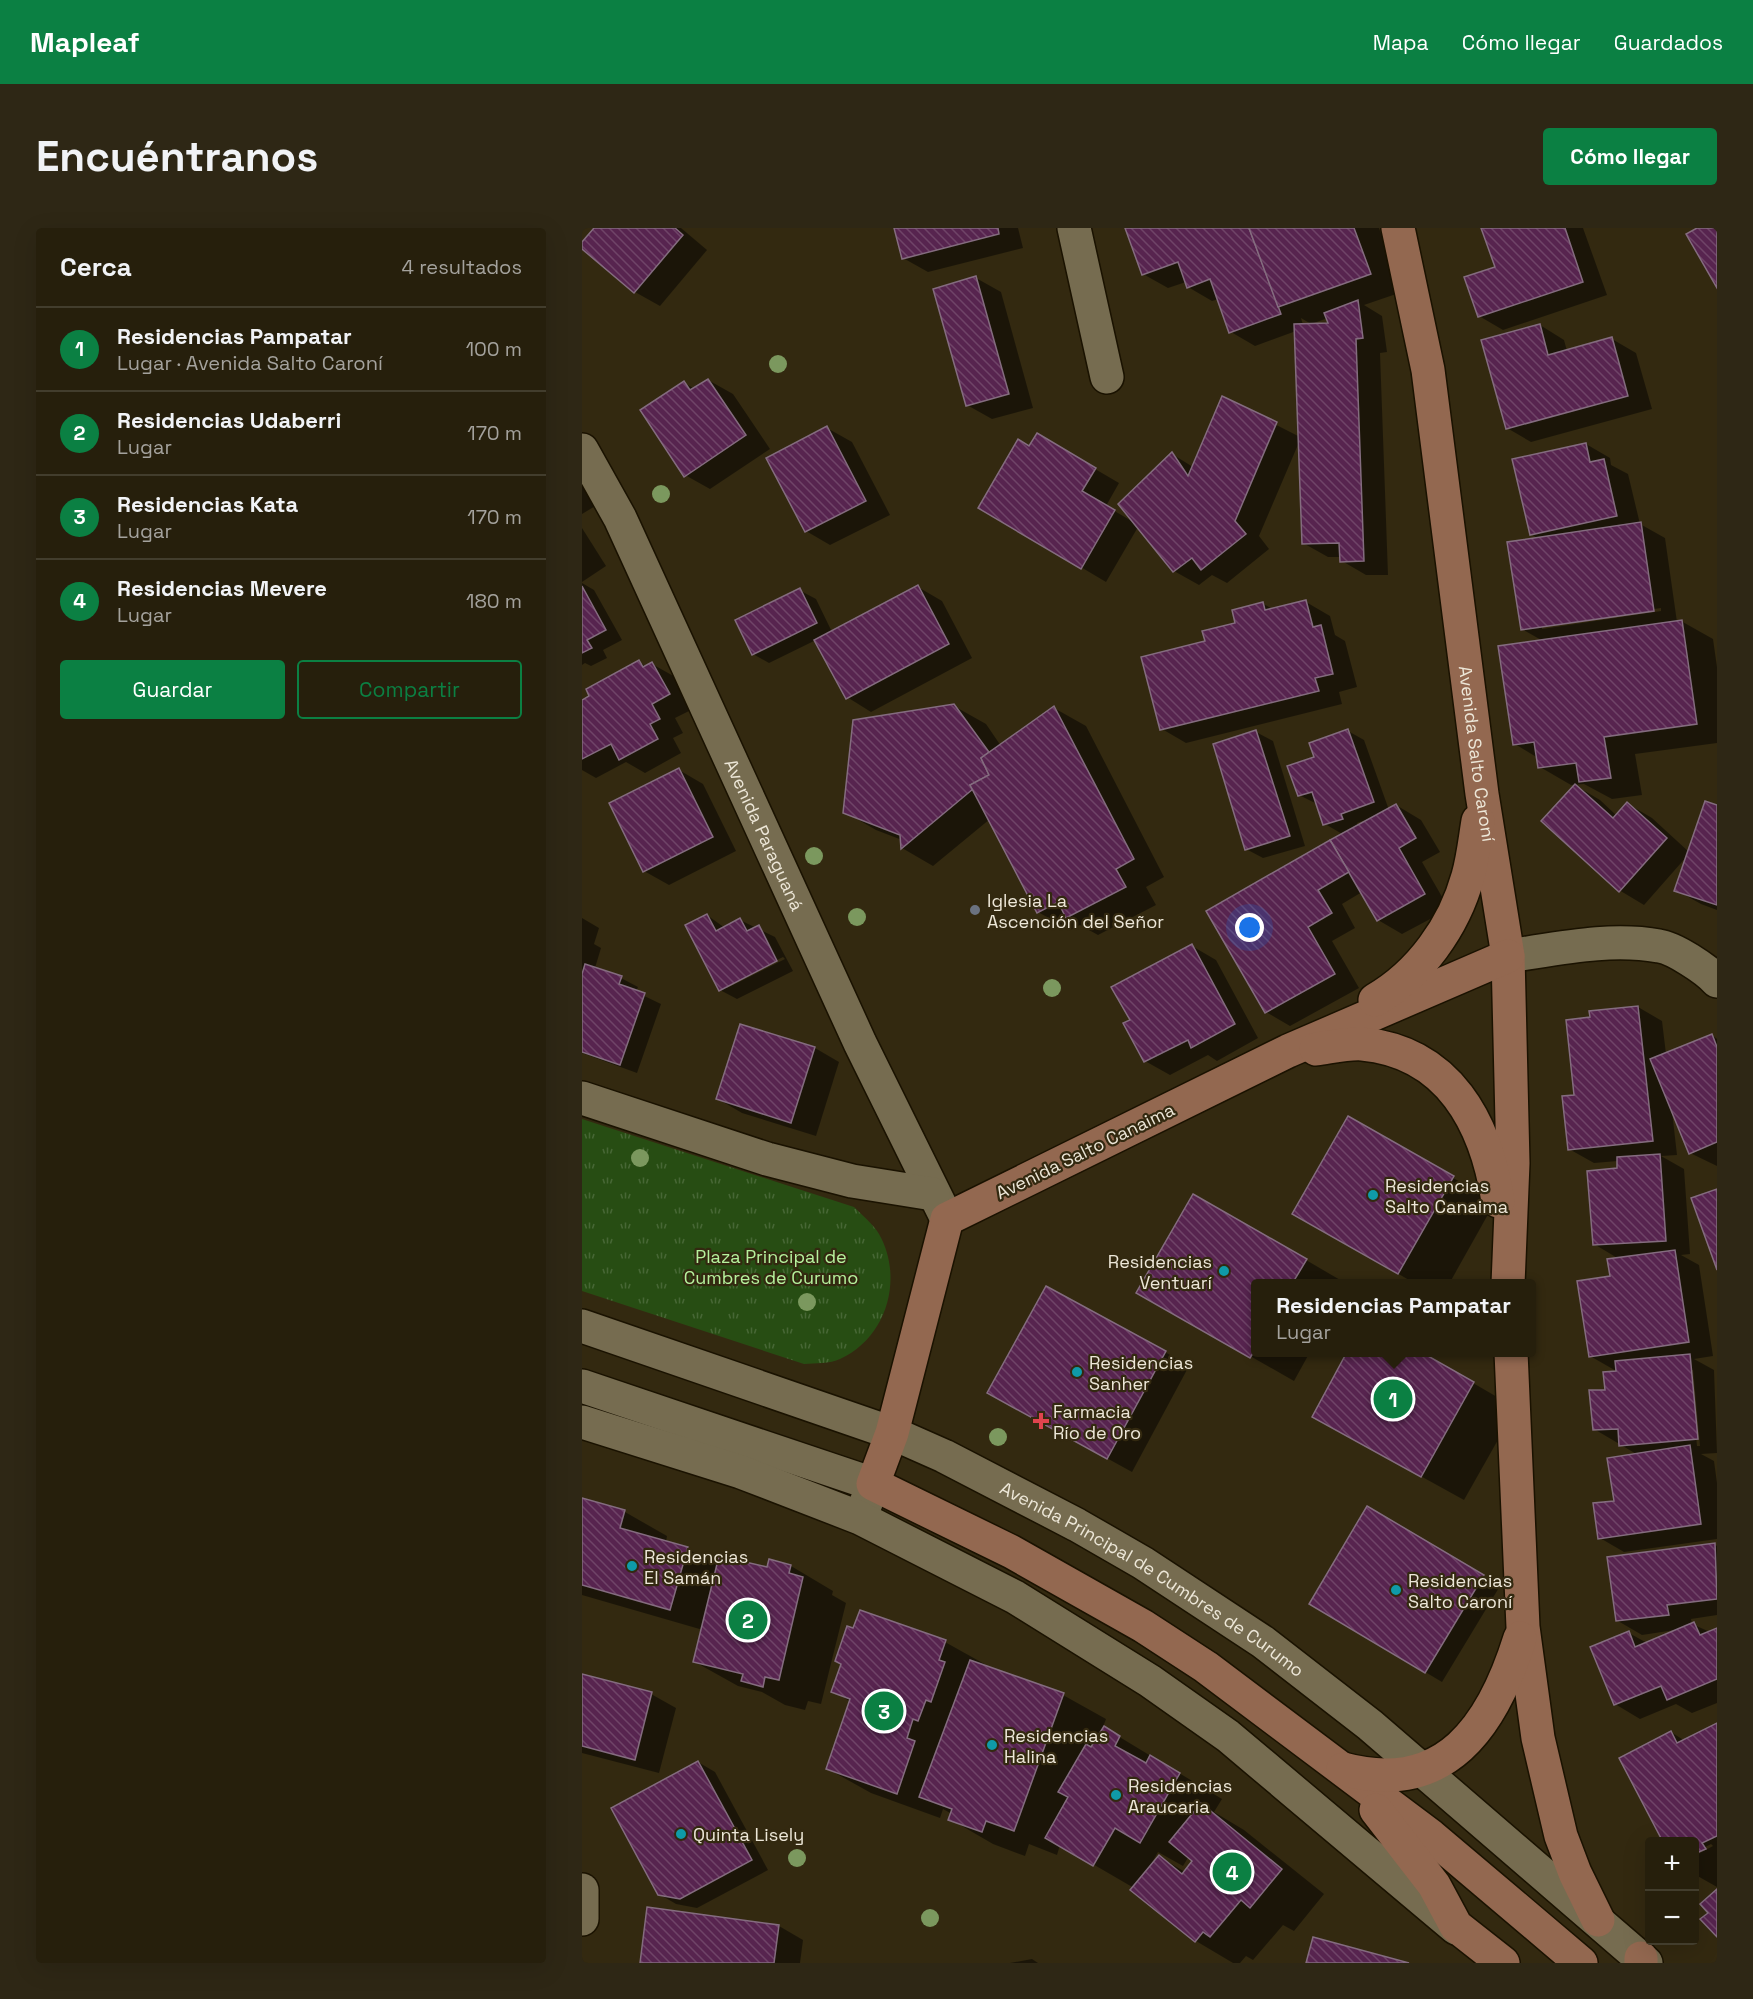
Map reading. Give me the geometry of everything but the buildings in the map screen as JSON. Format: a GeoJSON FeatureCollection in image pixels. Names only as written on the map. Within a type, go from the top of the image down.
{"type":"FeatureCollection","features":[{"type":"Feature","properties":{"kind":"main road","name":"Avenida Salto Caroní"},"geometry":{"type":"LineString","coordinates":[[1398,228],[1428,370],[1482,794],[1508,956],[1513,1162],[1507,1279]]}},
{"type":"Feature","properties":{"kind":"main road"},"geometry":{"type":"LineString","coordinates":[[1288,1051],[1390,992],[1422,962],[1448,926],[1468,876],[1482,794]]}},
{"type":"Feature","properties":{"kind":"main road","name":"Avenida Salto Canaima"},"geometry":{"type":"LineString","coordinates":[[940,1206],[1508,956]]}},
{"type":"Feature","properties":{"kind":"main road"},"geometry":{"type":"LineString","coordinates":[[1288,1051],[1362,1044],[1406,1054],[1435,1070],[1460,1096],[1491,1160],[1507,1279]]}},
{"type":"Feature","properties":{"kind":"main road"},"geometry":{"type":"LineString","coordinates":[[940,1206],[892,1433],[873,1484],[1012,1552],[1143,1626],[1267,1711],[1336,1767],[1431,1836],[1581,1963]]}},
{"type":"Feature","properties":{"kind":"main road"},"geometry":{"type":"LineString","coordinates":[[1511,1357],[1523,1628],[1538,1738],[1550,1796],[1575,1873],[1598,1920]]}},
{"type":"Feature","properties":{"kind":"main road"},"geometry":{"type":"LineString","coordinates":[[1336,1767],[1369,1776],[1397,1776],[1446,1758],[1462,1747],[1490,1712],[1507,1679],[1523,1628]]}},
{"type":"Feature","properties":{"kind":"main road"},"geometry":{"type":"LineString","coordinates":[[1336,1767],[1408,1850],[1434,1885],[1456,1926],[1503,1963]]}},
{"type":"Feature","properties":{"kind":"street"},"geometry":{"type":"LineString","coordinates":[[1074,228],[1107,377]]}},
{"type":"Feature","properties":{"kind":"street","name":"Avenida Paraguaná"},"geometry":{"type":"LineString","coordinates":[[582,450],[620,518],[860,1043],[940,1206]]}},
{"type":"Feature","properties":{"kind":"street"},"geometry":{"type":"LineString","coordinates":[[1508,956],[1621,943],[1661,946],[1707,971],[1717,981]]}},
{"type":"Feature","properties":{"kind":"street"},"geometry":{"type":"LineString","coordinates":[[582,1098],[767,1160],[940,1206]]}},
{"type":"Feature","properties":{"kind":"street","name":"Avenida Principal de Cumbres de Curumo"},"geometry":{"type":"LineString","coordinates":[[582,1326],[892,1433],[944,1456],[1077,1525],[1192,1593],[1263,1642],[1421,1768],[1598,1920],[1643,1962]]}},
{"type":"Feature","properties":{"kind":"street"},"geometry":{"type":"LineString","coordinates":[[582,1386],[873,1484],[860,1518]]}},
{"type":"Feature","properties":{"kind":"street"},"geometry":{"type":"LineString","coordinates":[[582,1422],[741,1472],[860,1518],[1015,1597],[1150,1681],[1228,1736],[1456,1926],[1477,1963]]}},
{"type":"Feature","properties":{"kind":"street"},"geometry":{"type":"LineString","coordinates":[[582,1890],[582,1918]]}},
{"type":"Feature","properties":{"kind":"green space","name":"Plaza Principal de Cumbres de Curumo"},"geometry":{"type":"Polygon","coordinates":[[[582,1119],[854,1207],[879,1234],[886,1251],[890,1269],[890,1287],[880,1322],[869,1337],[840,1359],[827,1363],[804,1364],[582,1291],[582,1119]]]}},
{"type":"Feature","properties":{"kind":"place","name":"Iglesia La Ascención del Señor"},"geometry":{"type":"Point","coordinates":[975,910]}},
{"type":"Feature","properties":{"kind":"place","name":"Residencias Salto Canaima"},"geometry":{"type":"Point","coordinates":[1373,1195]}},
{"type":"Feature","properties":{"kind":"place","name":"Residencias Ventuarí"},"geometry":{"type":"Point","coordinates":[1224,1271]}},
{"type":"Feature","properties":{"kind":"place","name":"Residencias Sanher"},"geometry":{"type":"Point","coordinates":[1077,1372]}},
{"type":"Feature","properties":{"kind":"place","name":"Residencias Pampatar"},"geometry":{"type":"Point","coordinates":[1393,1399]}},
{"type":"Feature","properties":{"kind":"place","name":"Farmacia Río de Oro"},"geometry":{"type":"Point","coordinates":[1041,1421]}},
{"type":"Feature","properties":{"kind":"place","name":"Residencias El Samán"},"geometry":{"type":"Point","coordinates":[632,1566]}},
{"type":"Feature","properties":{"kind":"place","name":"Residencias Salto Caroní"},"geometry":{"type":"Point","coordinates":[1396,1590]}},
{"type":"Feature","properties":{"kind":"place","name":"Residencias Udaberri"},"geometry":{"type":"Point","coordinates":[748,1620]}},
{"type":"Feature","properties":{"kind":"place","name":"Residencias Kata"},"geometry":{"type":"Point","coordinates":[884,1711]}},
{"type":"Feature","properties":{"kind":"place","name":"Residencias Halina"},"geometry":{"type":"Point","coordinates":[992,1745]}},
{"type":"Feature","properties":{"kind":"place","name":"Residencias Araucaria"},"geometry":{"type":"Point","coordinates":[1116,1795]}},
{"type":"Feature","properties":{"kind":"place","name":"Quinta Lisely"},"geometry":{"type":"Point","coordinates":[681,1834]}},
{"type":"Feature","properties":{"kind":"place","name":"Residencias Mevere"},"geometry":{"type":"Point","coordinates":[1232,1872]}}]}
